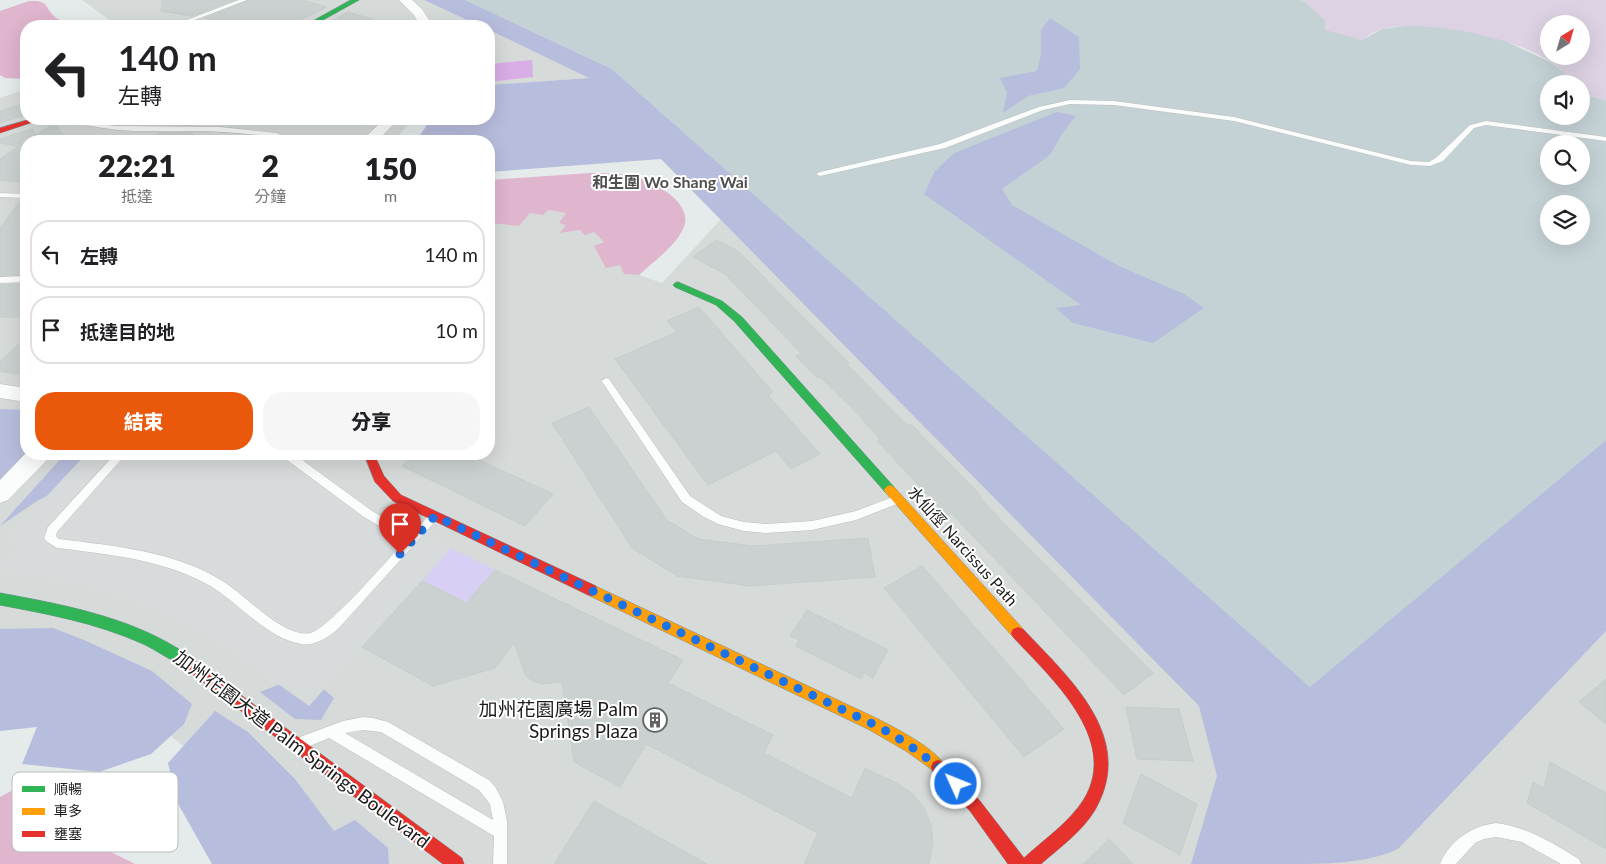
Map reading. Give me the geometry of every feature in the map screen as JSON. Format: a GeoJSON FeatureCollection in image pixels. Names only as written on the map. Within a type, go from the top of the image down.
{"type":"FeatureCollection","features":[{"type":"Feature","properties":{"kind":"street"},"geometry":{"type":"LineString","coordinates":[[318,20],[356,0]]}},
{"type":"Feature","properties":{"kind":"street"},"geometry":{"type":"LineString","coordinates":[[406,0],[423,20]]}},
{"type":"Feature","properties":{"kind":"street"},"geometry":{"type":"LineString","coordinates":[[0,131],[20,125]]}},
{"type":"Feature","properties":{"kind":"street"},"geometry":{"type":"LineString","coordinates":[[375,135],[385,125]]}},
{"type":"Feature","properties":{"kind":"street","name":"水仙徑 Narcissus Path"},"geometry":{"type":"LineString","coordinates":[[678,285],[719,303],[738,319],[1087,712],[1096,730],[1101,750],[1102,770],[1098,789],[1090,805],[1028,864]]}},
{"type":"Feature","properties":{"kind":"street"},"geometry":{"type":"LineString","coordinates":[[0,391],[20,394]]}},
{"type":"Feature","properties":{"kind":"street"},"geometry":{"type":"LineString","coordinates":[[0,494],[33,460]]}},
{"type":"Feature","properties":{"kind":"street"},"geometry":{"type":"LineString","coordinates":[[371,460],[376,475],[388,492],[397,498],[864,719],[898,737],[945,774],[966,796],[1018,864]]}},
{"type":"Feature","properties":{"kind":"street","name":"加州花園大道 Palm Springs Boulevard"},"geometry":{"type":"LineString","coordinates":[[0,599],[88,617],[154,643],[186,660],[215,680],[456,864]]}},
{"type":"Feature","properties":{"kind":"lane"},"geometry":{"type":"LineString","coordinates":[[190,20],[244,0]]}},
{"type":"Feature","properties":{"kind":"lane"},"geometry":{"type":"LineString","coordinates":[[820,174],[942,146],[1042,108],[1070,102],[1114,103],[1204,114],[1411,163],[1430,164],[1440,159],[1472,126],[1486,123],[1606,139]]}},
{"type":"Feature","properties":{"kind":"lane"},"geometry":{"type":"LineString","coordinates":[[99,125],[123,128],[221,130],[277,135]]}},
{"type":"Feature","properties":{"kind":"lane"},"geometry":{"type":"LineString","coordinates":[[0,195],[20,196]]}},
{"type":"Feature","properties":{"kind":"lane"},"geometry":{"type":"LineString","coordinates":[[0,280],[20,279]]}},
{"type":"Feature","properties":{"kind":"lane"},"geometry":{"type":"LineString","coordinates":[[606,381],[686,499],[702,511],[720,520],[742,526],[765,528],[822,524],[875,510],[899,499]]}},
{"type":"Feature","properties":{"kind":"lane"},"geometry":{"type":"LineString","coordinates":[[116,460],[52,530],[50,538],[57,543],[153,557],[209,579],[284,633],[301,639],[316,638],[334,625],[435,516]]}},
{"type":"Feature","properties":{"kind":"lane"},"geometry":{"type":"LineString","coordinates":[[295,460],[368,514],[413,540]]}},
{"type":"Feature","properties":{"kind":"lane"},"geometry":{"type":"LineString","coordinates":[[299,744],[361,722],[383,726],[484,785],[492,792],[498,803],[500,864]]}},
{"type":"Feature","properties":{"kind":"lane"},"geometry":{"type":"LineString","coordinates":[[331,732],[500,832]]}},
{"type":"Feature","properties":{"kind":"lane"},"geometry":{"type":"LineString","coordinates":[[1447,864],[1469,838],[1481,832],[1496,830],[1513,832],[1530,838],[1574,864]]}},
{"type":"Feature","properties":{"kind":"shaded area"},"geometry":{"type":"Polygon","coordinates":[[[82,0],[424,0],[467,20],[110,20],[82,0]]]}},
{"type":"Feature","properties":{"kind":"shaded area"},"geometry":{"type":"Polygon","coordinates":[[[424,0],[465,0],[612,69],[1310,687],[1606,440],[1606,631],[1398,849],[1372,858],[1329,863],[1191,864],[1217,776],[1199,706],[661,159],[495,172],[495,135],[420,135],[427,125],[495,125],[495,85],[589,78],[495,33],[495,20],[467,20],[424,0]]]}},
{"type":"Feature","properties":{"kind":"shaded area"},"geometry":{"type":"Polygon","coordinates":[[[465,0],[1301,0],[1306,2],[1325,20],[1362,40],[1382,29],[1404,26],[1435,26],[1469,31],[1503,40],[1540,57],[1540,65],[1554,65],[1568,75],[1540,75],[1540,125],[1590,125],[1590,96],[1606,100],[1606,440],[1310,688],[612,69],[465,0]]]}},
{"type":"Feature","properties":{"kind":"shaded area"},"geometry":{"type":"Polygon","coordinates":[[[1301,0],[1606,0],[1606,100],[1590,96],[1590,75],[1564,75],[1554,65],[1590,65],[1590,15],[1540,15],[1540,56],[1515,45],[1486,36],[1427,26],[1401,26],[1382,29],[1362,40],[1325,30],[1325,20],[1306,2],[1301,0]]]}},
{"type":"Feature","properties":{"kind":"shaded area"},"geometry":{"type":"Polygon","coordinates":[[[29,1],[36,1],[44,3],[51,13],[60,20],[20,20],[20,79],[5,78],[0,75],[0,11],[29,1]]]}},
{"type":"Feature","properties":{"kind":"shaded area"},"geometry":{"type":"Polygon","coordinates":[[[1050,18],[1079,37],[1080,69],[1064,88],[1028,96],[1003,113],[1007,93],[1000,78],[1037,71],[1041,55],[1041,30],[1050,18]]]}},
{"type":"Feature","properties":{"kind":"shaded area"},"geometry":{"type":"Polygon","coordinates":[[[495,33],[590,78],[495,85],[495,33]]]}},
{"type":"Feature","properties":{"kind":"shaded area"},"geometry":{"type":"Polygon","coordinates":[[[532,60],[533,77],[495,81],[495,63],[532,60]]]}},
{"type":"Feature","properties":{"kind":"shaded area"},"geometry":{"type":"Polygon","coordinates":[[[20,91],[20,125],[408,125],[399,135],[20,135],[20,460],[495,460],[495,224],[519,226],[530,212],[548,210],[567,213],[559,223],[567,225],[561,233],[580,230],[594,232],[604,242],[595,246],[620,265],[625,274],[639,275],[662,283],[736,203],[1606,567],[1606,864],[328,864],[123,697],[0,727],[0,98],[20,91]]]}},
{"type":"Feature","properties":{"kind":"shaded area"},"geometry":{"type":"Polygon","coordinates":[[[1057,112],[1076,116],[1062,134],[1050,155],[1002,189],[1012,205],[1119,266],[1184,294],[1204,308],[1153,343],[1073,323],[1056,308],[1081,305],[924,194],[935,171],[954,153],[1057,112]]]}},
{"type":"Feature","properties":{"kind":"shaded area"},"geometry":{"type":"Polygon","coordinates":[[[590,173],[632,176],[651,183],[671,195],[684,212],[685,221],[682,231],[668,249],[639,275],[624,274],[620,265],[606,268],[594,246],[604,242],[594,232],[585,235],[580,230],[560,233],[566,225],[559,223],[566,213],[548,210],[543,215],[530,213],[519,226],[495,224],[495,180],[590,173]]]}},
{"type":"Feature","properties":{"kind":"shaded area"},"geometry":{"type":"Polygon","coordinates":[[[0,409],[20,410],[20,460],[22,460],[0,492],[0,409]]]}},
{"type":"Feature","properties":{"kind":"shaded area"},"geometry":{"type":"Polygon","coordinates":[[[60,460],[95,460],[87,474],[37,501],[0,526],[60,460]]]}},
{"type":"Feature","properties":{"kind":"shaded area"},"geometry":{"type":"Polygon","coordinates":[[[80,460],[326,460],[316,467],[358,503],[451,548],[309,706],[210,636],[171,616],[131,600],[88,587],[44,577],[0,571],[0,568],[19,546],[3,543],[80,460]]]}},
{"type":"Feature","properties":{"kind":"shaded area"},"geometry":{"type":"Polygon","coordinates":[[[451,548],[495,570],[466,603],[422,581],[451,548]]]}},
{"type":"Feature","properties":{"kind":"shaded area"},"geometry":{"type":"Polygon","coordinates":[[[53,628],[152,671],[192,704],[184,724],[151,754],[99,772],[22,764],[37,727],[0,731],[0,629],[53,628]]]}},
{"type":"Feature","properties":{"kind":"shaded area"},"geometry":{"type":"Polygon","coordinates":[[[306,674],[334,698],[321,720],[295,719],[260,692],[306,674]]]}},
{"type":"Feature","properties":{"kind":"shaded area"},"geometry":{"type":"Polygon","coordinates":[[[215,711],[248,732],[295,779],[334,831],[355,820],[388,848],[389,864],[212,864],[178,804],[178,772],[170,772],[168,763],[215,711]]]}},
{"type":"Feature","properties":{"kind":"shaded area"},"geometry":{"type":"Polygon","coordinates":[[[12,791],[12,852],[111,852],[135,864],[0,864],[0,797],[12,791]]]}},
{"type":"Feature","properties":{"kind":"building"},"geometry":{"type":"Polygon","coordinates":[[[162,0],[234,0],[192,16],[161,11],[162,0]]]}},
{"type":"Feature","properties":{"kind":"building"},"geometry":{"type":"Polygon","coordinates":[[[249,0],[301,0],[327,7],[300,20],[215,20],[205,18],[249,0]]]}},
{"type":"Feature","properties":{"kind":"building"},"geometry":{"type":"Polygon","coordinates":[[[348,12],[375,20],[334,20],[348,12]]]}},
{"type":"Feature","properties":{"kind":"building"},"geometry":{"type":"Polygon","coordinates":[[[20,105],[20,117],[0,123],[0,111],[20,105]]]}},
{"type":"Feature","properties":{"kind":"building"},"geometry":{"type":"Polygon","coordinates":[[[52,125],[56,125],[63,135],[36,135],[52,125]]]}},
{"type":"Feature","properties":{"kind":"building"},"geometry":{"type":"Polygon","coordinates":[[[32,129],[36,135],[20,135],[20,182],[0,180],[0,159],[19,146],[0,143],[0,139],[32,129]]]}},
{"type":"Feature","properties":{"kind":"building"},"geometry":{"type":"Polygon","coordinates":[[[159,133],[193,133],[193,135],[158,135],[159,133]]]}},
{"type":"Feature","properties":{"kind":"building"},"geometry":{"type":"Polygon","coordinates":[[[20,201],[20,274],[0,275],[0,228],[20,201]]]}},
{"type":"Feature","properties":{"kind":"building"},"geometry":{"type":"Polygon","coordinates":[[[716,240],[738,251],[849,363],[847,364],[907,425],[911,424],[981,496],[979,497],[999,518],[1153,673],[1124,695],[951,513],[947,515],[877,441],[880,439],[853,409],[820,377],[817,378],[796,356],[801,353],[725,274],[693,257],[716,240]]]}},
{"type":"Feature","properties":{"kind":"building"},"geometry":{"type":"Polygon","coordinates":[[[20,284],[20,317],[0,317],[0,285],[20,284]]]}},
{"type":"Feature","properties":{"kind":"building"},"geometry":{"type":"Polygon","coordinates":[[[699,307],[773,392],[768,395],[820,454],[791,469],[776,451],[708,485],[615,359],[677,332],[667,321],[699,307]]]}},
{"type":"Feature","properties":{"kind":"building"},"geometry":{"type":"Polygon","coordinates":[[[20,343],[20,375],[0,371],[0,361],[20,343]]]}},
{"type":"Feature","properties":{"kind":"building"},"geometry":{"type":"Polygon","coordinates":[[[589,407],[667,520],[698,539],[753,546],[868,538],[875,577],[750,586],[677,576],[632,548],[552,423],[589,407]]]}},
{"type":"Feature","properties":{"kind":"building"},"geometry":{"type":"Polygon","coordinates":[[[408,460],[479,460],[553,494],[525,526],[402,466],[408,460]]]}},
{"type":"Feature","properties":{"kind":"building"},"geometry":{"type":"Polygon","coordinates":[[[922,566],[1064,729],[1024,757],[884,588],[922,566]]]}},
{"type":"Feature","properties":{"kind":"building","name":"加州花園廣場 Palm Springs Plaza"},"geometry":{"type":"Polygon","coordinates":[[[495,570],[683,660],[668,683],[773,735],[764,753],[852,798],[865,768],[898,784],[913,794],[924,808],[931,825],[933,843],[929,864],[804,864],[818,833],[646,744],[620,787],[574,762],[562,682],[542,684],[526,676],[514,643],[495,668],[433,686],[362,647],[422,581],[466,603],[495,570]]]}},
{"type":"Feature","properties":{"kind":"building"},"geometry":{"type":"Polygon","coordinates":[[[807,610],[888,650],[873,678],[864,673],[861,679],[796,646],[799,640],[790,636],[807,610]]]}},
{"type":"Feature","properties":{"kind":"building"},"geometry":{"type":"Polygon","coordinates":[[[1606,679],[1606,724],[1579,702],[1606,679]]]}},
{"type":"Feature","properties":{"kind":"building"},"geometry":{"type":"Polygon","coordinates":[[[1126,707],[1179,709],[1193,761],[1137,759],[1126,707]]]}},
{"type":"Feature","properties":{"kind":"building"},"geometry":{"type":"Polygon","coordinates":[[[1550,762],[1606,793],[1606,849],[1527,803],[1533,782],[1544,788],[1550,762]]]}},
{"type":"Feature","properties":{"kind":"building"},"geometry":{"type":"Polygon","coordinates":[[[1141,774],[1197,804],[1180,855],[1123,823],[1141,774]]]}},
{"type":"Feature","properties":{"kind":"building"},"geometry":{"type":"Polygon","coordinates":[[[594,801],[707,864],[554,864],[594,801]]]}},
{"type":"Feature","properties":{"kind":"building"},"geometry":{"type":"Polygon","coordinates":[[[1109,839],[1133,864],[1083,864],[1109,839]]]}},
{"type":"Feature","properties":{"kind":"traffic: fast"},"geometry":{"type":"LineString","coordinates":[[318,20],[356,0]]}},
{"type":"Feature","properties":{"kind":"traffic: fast"},"geometry":{"type":"LineString","coordinates":[[678,285],[719,303],[738,319],[890,490]]}},
{"type":"Feature","properties":{"kind":"traffic: fast"},"geometry":{"type":"LineString","coordinates":[[0,599],[73,614],[122,629],[167,649],[188,662]]}},
{"type":"Feature","properties":{"kind":"traffic: slow"},"geometry":{"type":"LineString","coordinates":[[890,490],[1018,633]]}},
{"type":"Feature","properties":{"kind":"traffic: slow"},"geometry":{"type":"LineString","coordinates":[[591,590],[873,724],[911,746],[938,767]]}},
{"type":"Feature","properties":{"kind":"traffic: jam"},"geometry":{"type":"LineString","coordinates":[[0,131],[20,125]]}},
{"type":"Feature","properties":{"kind":"traffic: jam"},"geometry":{"type":"LineString","coordinates":[[371,460],[379,479],[397,498],[591,590]]}},
{"type":"Feature","properties":{"kind":"traffic: jam"},"geometry":{"type":"LineString","coordinates":[[1018,633],[1052,669],[1085,712],[1096,734],[1102,757],[1100,781],[1089,805],[1068,829],[1029,864]]}},
{"type":"Feature","properties":{"kind":"traffic: jam"},"geometry":{"type":"LineString","coordinates":[[188,662],[456,864]]}},
{"type":"Feature","properties":{"kind":"traffic: jam"},"geometry":{"type":"LineString","coordinates":[[938,767],[975,806],[1018,864]]}},
{"type":"Feature","properties":{"kind":"place","name":"加州花園廣場 Palm Springs Plaza"},"geometry":{"type":"Point","coordinates":[655,720]}},
{"type":"Feature","properties":{"kind":"district","name":"和生圍 Wo Shang Wai"},"geometry":{"type":"Point","coordinates":[670,182]}},
{"type":"Feature","properties":{"kind":"route"},"geometry":{"type":"LineString","coordinates":[[400,554],[435,516],[873,724],[898,737],[922,754],[956,784]]}}]}
